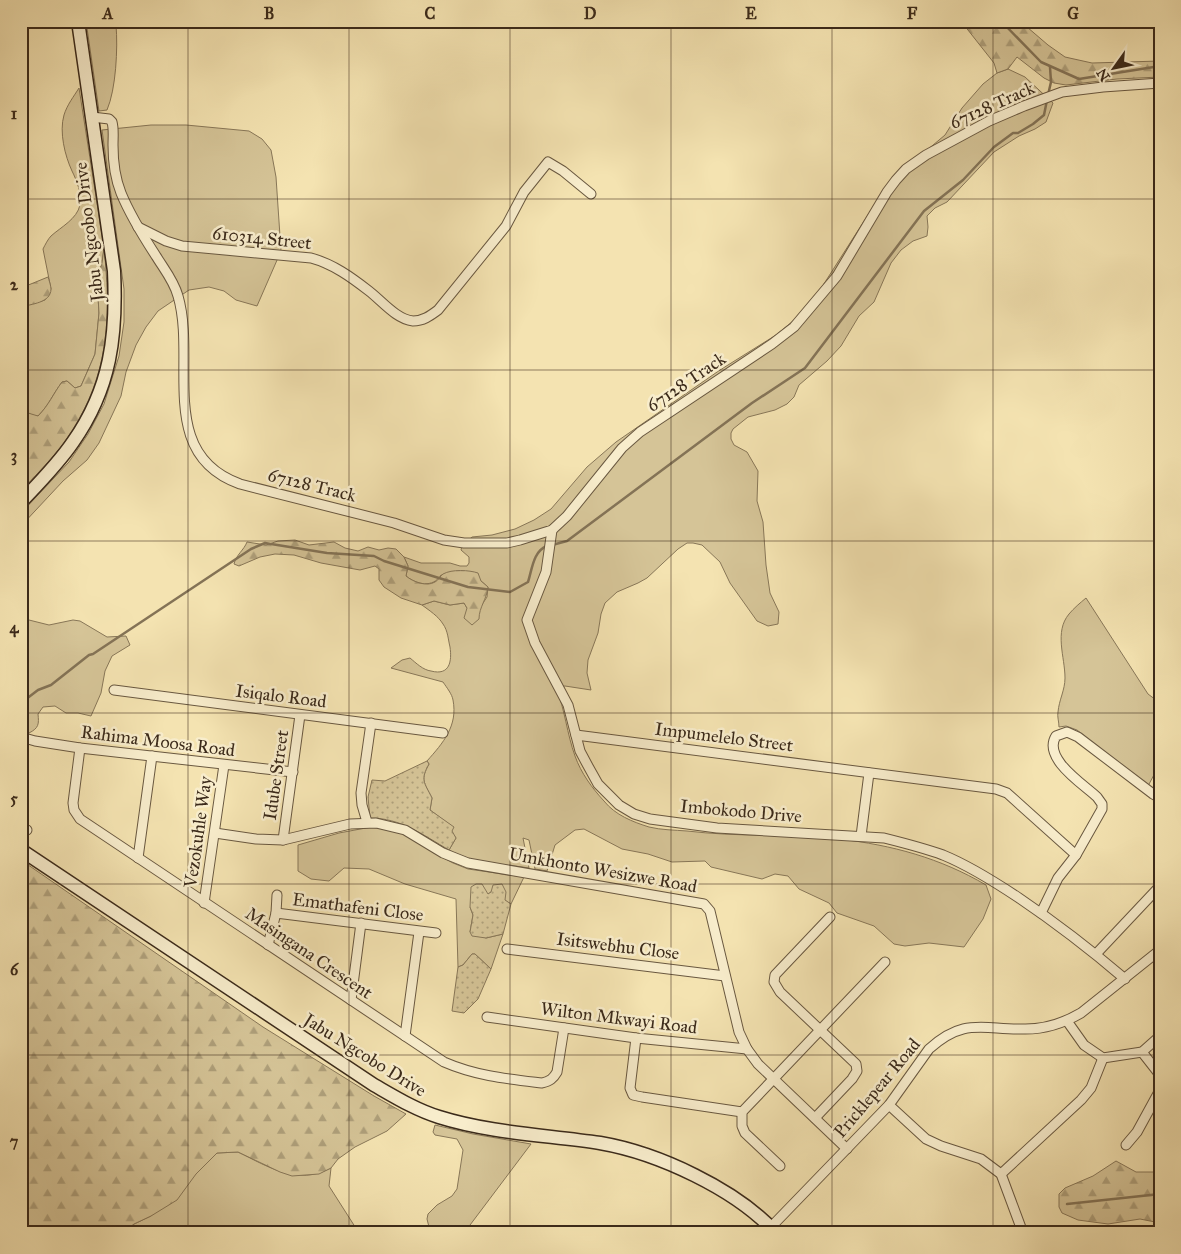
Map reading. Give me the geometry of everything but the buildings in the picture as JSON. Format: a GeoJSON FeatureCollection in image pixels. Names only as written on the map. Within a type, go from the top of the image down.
{"type":"FeatureCollection","features":[{"type":"Feature","properties":{"kind":"main road","name":"Jabu Ngcobo Drive"},"geometry":{"type":"LineString","coordinates":[[21,502],[57,464],[84,425],[101,388],[110,362],[114,334],[116,306],[114,271],[78,21]]}},
{"type":"Feature","properties":{"kind":"main road","name":"Jabu Ngcobo Drive"},"geometry":{"type":"LineString","coordinates":[[21,850],[366,1080],[404,1102],[437,1117],[467,1125],[601,1144],[658,1159],[709,1183],[754,1212],[774,1230]]}},
{"type":"Feature","properties":{"kind":"street","name":"67128 Track"},"geometry":{"type":"LineString","coordinates":[[138,227],[178,294],[183,322],[183,387],[191,439],[199,454],[220,475],[230,480],[394,524],[444,540],[464,543],[507,543],[552,530],[567,516],[622,448],[640,432],[794,328],[837,276],[887,192],[906,169],[942,146],[989,121],[1062,92],[1103,87],[1160,84]]}},
{"type":"Feature","properties":{"kind":"street"},"geometry":{"type":"LineString","coordinates":[[92,117],[109,118],[113,124],[114,164],[117,180],[138,227]]}},
{"type":"Feature","properties":{"kind":"street","name":"610314 Street"},"geometry":{"type":"LineString","coordinates":[[138,227],[166,241],[182,246],[311,258],[324,262],[343,272],[404,318],[413,321],[424,320],[438,310],[500,235],[524,192],[548,162],[563,171],[590,194]]}},
{"type":"Feature","properties":{"kind":"street","name":"Imbokodo Drive"},"geometry":{"type":"LineString","coordinates":[[552,530],[546,572],[527,620],[535,643],[568,705],[580,751],[598,784],[619,805],[634,814],[650,819],[716,828],[884,838],[943,855],[984,875],[1041,913],[1096,954],[1125,979]]}},
{"type":"Feature","properties":{"kind":"street","name":"Isiqalo Road"},"geometry":{"type":"LineString","coordinates":[[114,690],[442,733]]}},
{"type":"Feature","properties":{"kind":"street","name":"Idube Street"},"geometry":{"type":"LineString","coordinates":[[283,840],[300,715]]}},
{"type":"Feature","properties":{"kind":"street"},"geometry":{"type":"LineString","coordinates":[[367,822],[362,805],[361,792],[371,723]]}},
{"type":"Feature","properties":{"kind":"street"},"geometry":{"type":"LineString","coordinates":[[1041,913],[1058,878],[1076,855],[1101,813],[1102,804],[1097,797],[1065,768],[1054,754],[1054,739],[1060,733],[1067,732],[1078,737],[1160,798]]}},
{"type":"Feature","properties":{"kind":"street","name":"Impumelelo Street"},"geometry":{"type":"LineString","coordinates":[[576,734],[1001,790],[1076,855]]}},
{"type":"Feature","properties":{"kind":"street","name":"Rahima Moosa Road"},"geometry":{"type":"LineString","coordinates":[[21,737],[80,748],[224,766],[292,772]]}},
{"type":"Feature","properties":{"kind":"street","name":"Masingana Crescent"},"geometry":{"type":"LineString","coordinates":[[80,748],[73,803],[76,815],[91,828],[444,1062],[459,1069],[483,1076],[542,1083],[551,1080],[557,1072],[564,1028]]}},
{"type":"Feature","properties":{"kind":"street"},"geometry":{"type":"LineString","coordinates":[[138,858],[152,756]]}},
{"type":"Feature","properties":{"kind":"street","name":"Vezokuhle Way"},"geometry":{"type":"LineString","coordinates":[[204,903],[224,766]]}},
{"type":"Feature","properties":{"kind":"street"},"geometry":{"type":"LineString","coordinates":[[861,836],[868,773]]}},
{"type":"Feature","properties":{"kind":"street","name":"Umkhonto Wesizwe Road"},"geometry":{"type":"LineString","coordinates":[[215,833],[256,839],[283,840],[344,825],[367,822],[405,830],[443,853],[468,863],[704,904],[710,912],[734,1016],[747,1049],[758,1064],[847,1149]]}},
{"type":"Feature","properties":{"kind":"street"},"geometry":{"type":"LineString","coordinates":[[1096,954],[1160,886]]}},
{"type":"Feature","properties":{"kind":"street","name":"Emathafeni Close"},"geometry":{"type":"LineString","coordinates":[[268,945],[276,913],[277,895]]}},
{"type":"Feature","properties":{"kind":"street","name":"Emathafeni Close"},"geometry":{"type":"LineString","coordinates":[[276,913],[436,933]]}},
{"type":"Feature","properties":{"kind":"street"},"geometry":{"type":"LineString","coordinates":[[815,1118],[852,1079],[857,1071],[854,1061],[780,992],[774,982],[775,975],[830,917]]}},
{"type":"Feature","properties":{"kind":"street"},"geometry":{"type":"LineString","coordinates":[[351,1000],[361,923]]}},
{"type":"Feature","properties":{"kind":"street"},"geometry":{"type":"LineString","coordinates":[[405,1036],[419,932]]}},
{"type":"Feature","properties":{"kind":"street","name":"Isitswebhu Close"},"geometry":{"type":"LineString","coordinates":[[507,949],[725,976]]}},
{"type":"Feature","properties":{"kind":"street","name":"Pricklepear Road"},"geometry":{"type":"LineString","coordinates":[[774,1230],[889,1105],[929,1049],[949,1034],[972,1026],[1022,1029],[1038,1028],[1066,1021],[1081,1013],[1160,950]]}},
{"type":"Feature","properties":{"kind":"street"},"geometry":{"type":"LineString","coordinates":[[780,1166],[745,1133],[742,1126],[742,1112],[884,962]]}},
{"type":"Feature","properties":{"kind":"street","name":"Wilton Mkwayi Road"},"geometry":{"type":"LineString","coordinates":[[487,1017],[636,1038],[747,1049]]}},
{"type":"Feature","properties":{"kind":"street"},"geometry":{"type":"LineString","coordinates":[[1066,1021],[1084,1045],[1103,1058],[1142,1052],[1160,1036]]}},
{"type":"Feature","properties":{"kind":"street"},"geometry":{"type":"LineString","coordinates":[[636,1038],[630,1088],[633,1095],[742,1112]]}},
{"type":"Feature","properties":{"kind":"street"},"geometry":{"type":"LineString","coordinates":[[1142,1052],[1160,1074]]}},
{"type":"Feature","properties":{"kind":"street"},"geometry":{"type":"LineString","coordinates":[[1001,1174],[1081,1100],[1091,1088],[1103,1058]]}},
{"type":"Feature","properties":{"kind":"street"},"geometry":{"type":"LineString","coordinates":[[1126,1145],[1137,1132],[1160,1090]]}},
{"type":"Feature","properties":{"kind":"street"},"geometry":{"type":"LineString","coordinates":[[889,1105],[926,1139],[981,1159],[1001,1174],[1023,1233]]}},
{"type":"Feature","properties":{"kind":"green space"},"geometry":{"type":"Polygon","coordinates":[[[86,21],[115,21],[116,25],[116,68],[107,110],[99,111],[86,21]]]}},
{"type":"Feature","properties":{"kind":"green space"},"geometry":{"type":"Polygon","coordinates":[[[957,21],[1020,21],[1065,57],[1092,63],[1160,61],[1160,77],[1117,79],[1066,85],[1054,83],[1044,78],[1017,57],[1008,69],[997,73],[994,63],[964,25],[957,21]]]}},
{"type":"Feature","properties":{"kind":"green space"},"geometry":{"type":"Polygon","coordinates":[[[1008,69],[1025,77],[1053,103],[1046,122],[994,152],[947,202],[935,208],[927,216],[927,236],[913,241],[901,250],[891,263],[874,302],[859,316],[841,346],[799,385],[794,397],[787,404],[775,410],[748,417],[733,429],[731,433],[734,445],[747,452],[758,471],[757,501],[763,522],[770,593],[779,612],[778,624],[768,626],[757,621],[730,583],[720,562],[702,545],[687,543],[647,578],[617,592],[605,603],[598,633],[588,660],[587,673],[591,690],[565,686],[556,687],[572,748],[580,768],[608,806],[619,814],[637,823],[658,829],[839,839],[897,849],[933,860],[986,885],[991,899],[983,919],[964,947],[929,943],[905,946],[894,944],[874,926],[837,913],[829,903],[799,889],[788,876],[775,874],[762,879],[711,867],[705,861],[672,862],[648,854],[622,849],[584,829],[575,830],[555,845],[547,871],[535,869],[529,840],[523,838],[529,868],[478,861],[449,850],[456,838],[451,831],[453,827],[430,810],[432,798],[424,778],[429,764],[427,761],[444,741],[451,726],[454,709],[452,698],[443,682],[391,668],[402,660],[410,658],[428,670],[437,672],[446,669],[451,657],[446,629],[439,618],[422,605],[434,601],[450,605],[464,603],[467,608],[479,609],[487,597],[488,587],[481,581],[441,575],[434,582],[420,583],[406,576],[408,566],[404,557],[421,563],[450,563],[467,566],[469,557],[461,550],[462,546],[472,537],[492,535],[515,529],[551,509],[587,467],[616,442],[720,370],[776,335],[799,316],[820,290],[889,182],[945,135],[962,108],[983,84],[997,73],[1008,69]]]}},
{"type":"Feature","properties":{"kind":"green space"},"geometry":{"type":"Polygon","coordinates":[[[79,88],[104,248],[97,280],[99,313],[95,354],[81,386],[75,388],[67,381],[62,382],[45,408],[38,416],[35,416],[28,413],[21,404],[21,307],[45,300],[51,289],[43,249],[51,236],[76,214],[80,205],[80,192],[69,165],[62,136],[65,111],[79,88]]]}},
{"type":"Feature","properties":{"kind":"green space"},"geometry":{"type":"Polygon","coordinates":[[[151,125],[186,125],[249,131],[262,139],[271,150],[276,177],[281,251],[257,306],[236,300],[224,291],[209,287],[189,290],[158,311],[136,345],[126,372],[121,396],[99,443],[87,460],[63,481],[21,526],[21,513],[69,462],[88,434],[104,404],[119,356],[124,322],[124,289],[102,130],[151,125]]]}},
{"type":"Feature","properties":{"kind":"green space"},"geometry":{"type":"Polygon","coordinates":[[[104,248],[107,303],[106,328],[103,353],[97,377],[88,401],[60,448],[21,491],[21,404],[28,413],[38,416],[62,382],[67,381],[75,388],[81,386],[95,354],[99,313],[97,280],[104,248]]]}},
{"type":"Feature","properties":{"kind":"green space"},"geometry":{"type":"Polygon","coordinates":[[[48,277],[51,289],[48,297],[40,302],[21,307],[21,288],[48,277]]]}},
{"type":"Feature","properties":{"kind":"green space"},"geometry":{"type":"Polygon","coordinates":[[[295,540],[309,545],[334,542],[345,548],[358,551],[368,547],[379,550],[396,549],[404,557],[408,566],[406,576],[424,584],[435,582],[443,574],[451,571],[478,573],[481,581],[488,587],[479,619],[472,625],[464,618],[467,608],[464,603],[450,605],[434,601],[422,605],[401,598],[384,587],[379,580],[379,569],[375,566],[360,570],[321,563],[294,555],[275,554],[260,557],[239,566],[234,564],[247,542],[266,545],[278,541],[295,540]]]}},
{"type":"Feature","properties":{"kind":"green space"},"geometry":{"type":"Polygon","coordinates":[[[1086,598],[1148,694],[1160,703],[1160,768],[1156,771],[1148,786],[1077,730],[1066,726],[1059,727],[1058,714],[1065,678],[1061,645],[1062,629],[1069,614],[1086,598]]]}},
{"type":"Feature","properties":{"kind":"green space"},"geometry":{"type":"Polygon","coordinates":[[[21,618],[49,625],[73,620],[80,621],[107,637],[126,636],[130,645],[112,656],[105,671],[101,693],[91,716],[66,713],[55,706],[43,707],[38,714],[38,723],[35,729],[29,733],[21,729],[21,618]]]}},
{"type":"Feature","properties":{"kind":"green space"},"geometry":{"type":"Polygon","coordinates":[[[427,761],[429,764],[424,781],[432,798],[430,810],[454,827],[452,831],[456,838],[449,850],[402,824],[370,818],[368,797],[372,780],[385,781],[427,761]]]}},
{"type":"Feature","properties":{"kind":"green space"},"geometry":{"type":"Polygon","coordinates":[[[371,827],[402,832],[434,853],[468,869],[524,877],[511,904],[491,892],[470,907],[473,915],[470,932],[486,938],[503,934],[491,969],[475,954],[472,954],[463,965],[458,967],[456,899],[405,884],[369,869],[344,868],[329,881],[311,879],[298,871],[298,845],[339,833],[371,827]]]}},
{"type":"Feature","properties":{"kind":"green space"},"geometry":{"type":"Polygon","coordinates":[[[21,860],[263,1027],[406,1114],[387,1131],[355,1147],[338,1159],[331,1168],[319,1174],[292,1176],[238,1152],[217,1153],[196,1174],[177,1200],[134,1224],[122,1233],[21,1233],[21,860]]]}},
{"type":"Feature","properties":{"kind":"green space"},"geometry":{"type":"Polygon","coordinates":[[[476,884],[482,884],[488,894],[491,892],[493,885],[502,884],[506,892],[505,900],[511,904],[503,934],[486,938],[472,936],[470,932],[473,915],[470,907],[471,887],[476,884]]]}},
{"type":"Feature","properties":{"kind":"green space"},"geometry":{"type":"Polygon","coordinates":[[[472,954],[475,954],[491,969],[478,999],[464,1013],[452,1011],[458,967],[463,965],[472,954]]]}},
{"type":"Feature","properties":{"kind":"green space"},"geometry":{"type":"Polygon","coordinates":[[[435,1125],[531,1144],[464,1233],[429,1233],[428,1214],[437,1205],[452,1196],[457,1189],[463,1150],[457,1139],[435,1135],[433,1132],[435,1125]]]}},
{"type":"Feature","properties":{"kind":"green space"},"geometry":{"type":"Polygon","coordinates":[[[238,1152],[272,1168],[295,1175],[319,1173],[331,1168],[329,1186],[359,1233],[122,1233],[134,1224],[151,1216],[217,1153],[238,1152]]]}},
{"type":"Feature","properties":{"kind":"green space"},"geometry":{"type":"Polygon","coordinates":[[[1116,1161],[1136,1172],[1160,1172],[1160,1223],[1140,1219],[1108,1224],[1078,1220],[1062,1213],[1059,1207],[1059,1194],[1065,1188],[1093,1176],[1116,1161]]]}},
{"type":"Feature","properties":{"kind":"waterway"},"geometry":{"type":"LineString","coordinates":[[1001,21],[1041,62],[1079,79],[1160,66]]}},
{"type":"Feature","properties":{"kind":"waterway"},"geometry":{"type":"LineString","coordinates":[[1048,95],[1051,82],[1050,67]]}},
{"type":"Feature","properties":{"kind":"waterway"},"geometry":{"type":"LineString","coordinates":[[552,545],[567,541],[752,403],[805,368],[924,211],[963,180],[994,147],[1013,133],[1018,133],[1033,124],[1044,115],[1047,100]]}},
{"type":"Feature","properties":{"kind":"waterway"},"geometry":{"type":"LineString","coordinates":[[21,703],[38,690],[51,685],[89,655],[251,549],[265,543],[327,553],[374,556],[384,561],[468,587],[510,592],[528,582],[536,556],[542,548],[547,546]]}},
{"type":"Feature","properties":{"kind":"waterway"},"geometry":{"type":"LineString","coordinates":[[1067,1204],[1160,1194]]}}]}
